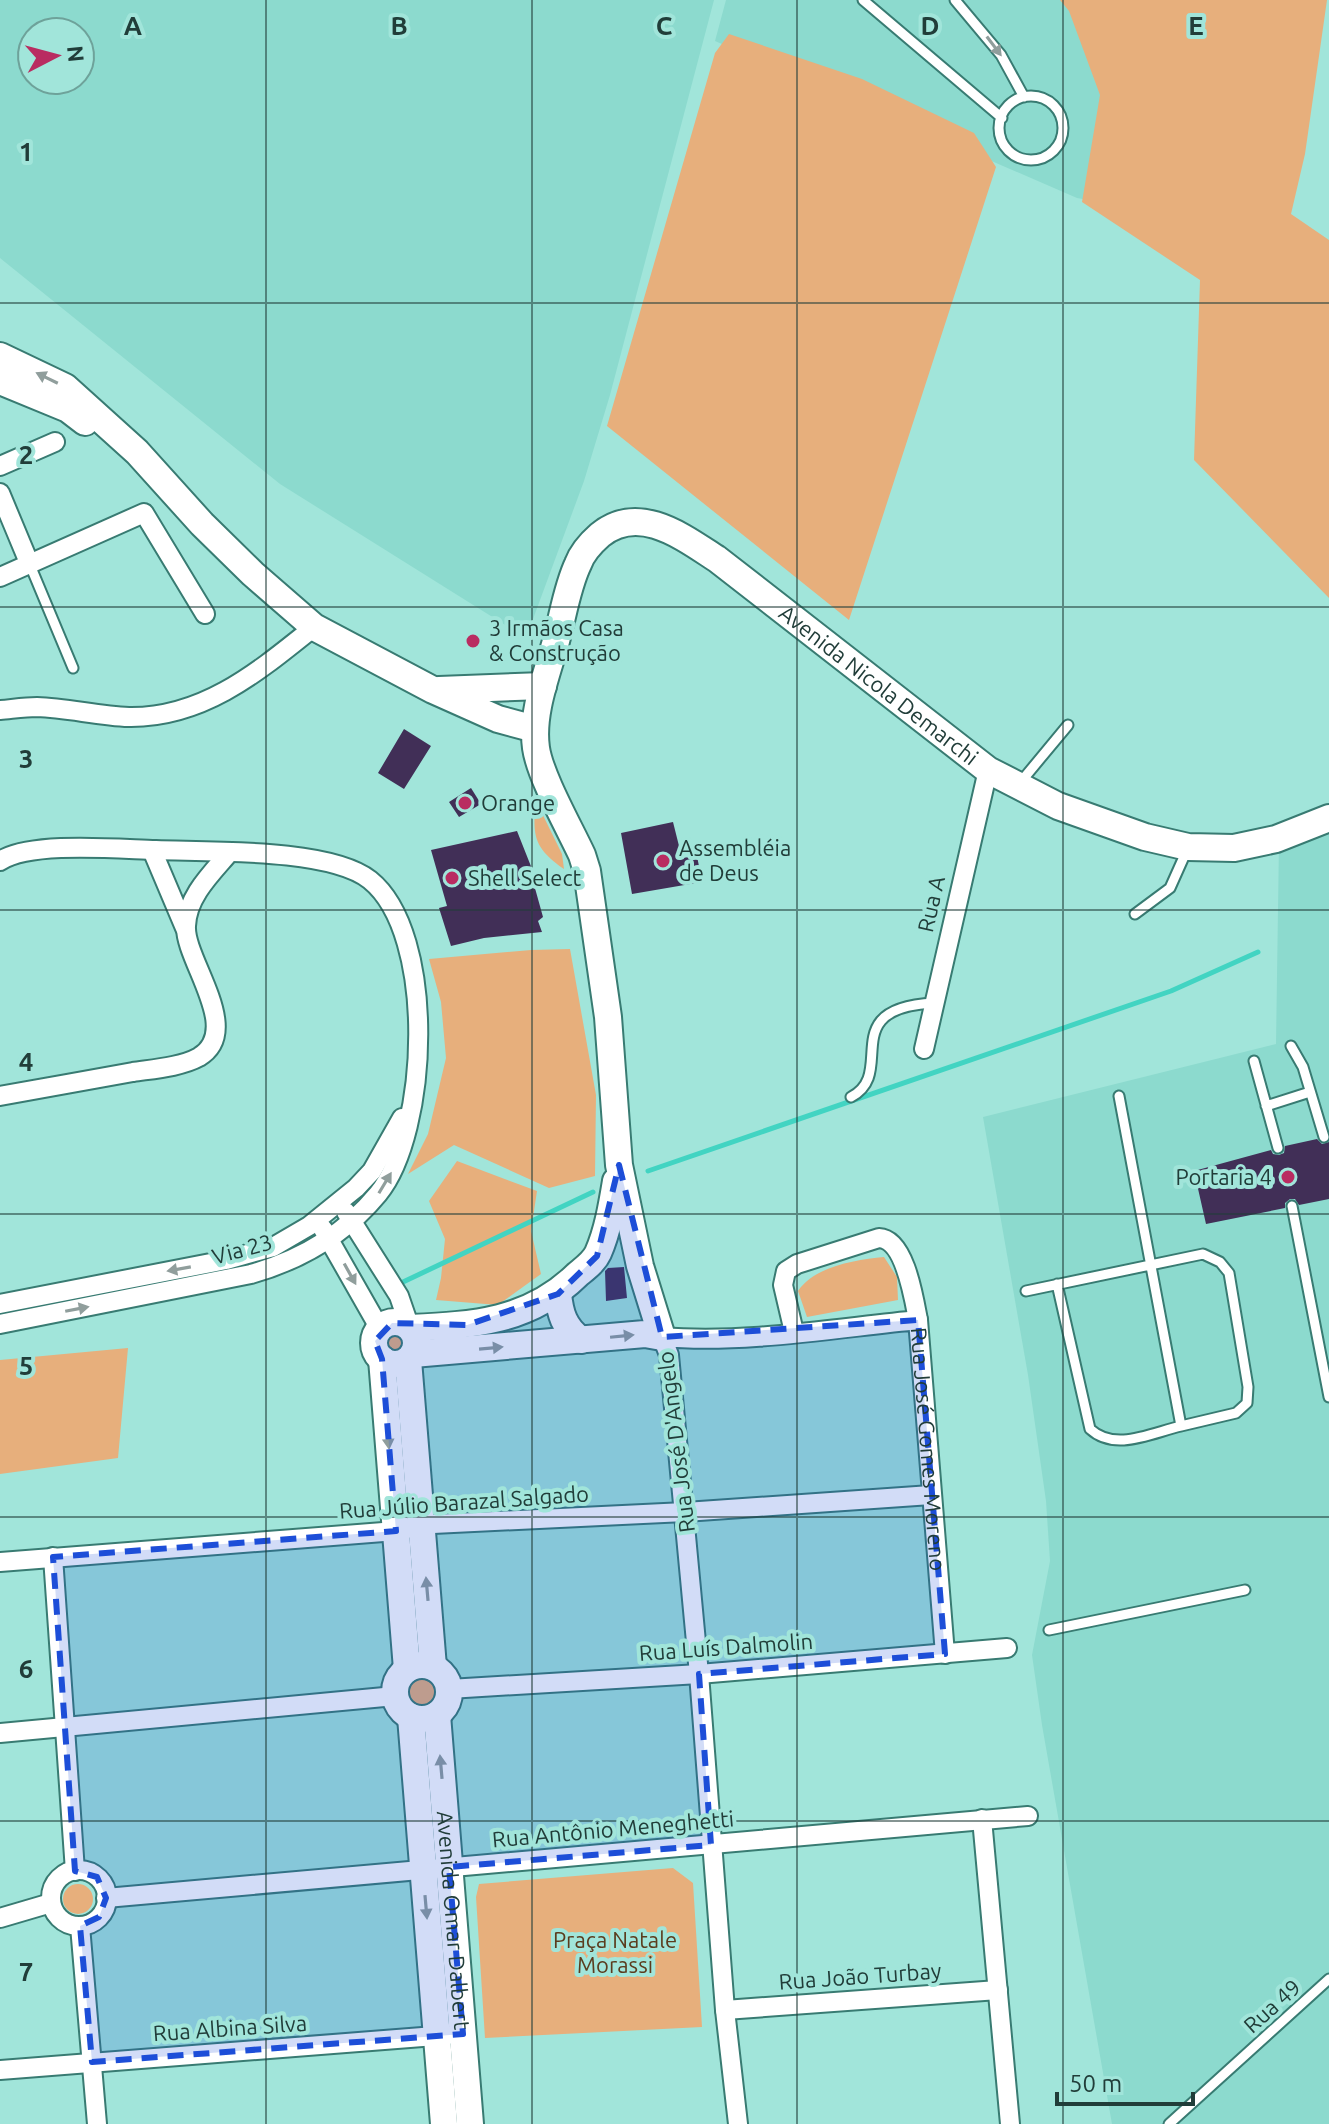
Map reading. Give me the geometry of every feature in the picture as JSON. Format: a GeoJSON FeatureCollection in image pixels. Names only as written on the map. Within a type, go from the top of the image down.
{"type":"FeatureCollection","features":[{"type":"Feature","properties":{"kind":"street"},"geometry":{"type":"LineString","coordinates":[[0,356],[65,387],[137,452],[202,524],[253,574],[314,627],[433,690],[498,719],[535,729]]}},
{"type":"Feature","properties":{"kind":"street"},"geometry":{"type":"LineString","coordinates":[[0,381],[68,409],[167,485]]}},
{"type":"Feature","properties":{"kind":"street"},"geometry":{"type":"LineString","coordinates":[[0,466],[55,442]]}},
{"type":"Feature","properties":{"kind":"street"},"geometry":{"type":"LineString","coordinates":[[0,493],[30,565]]}},
{"type":"Feature","properties":{"kind":"street"},"geometry":{"type":"LineString","coordinates":[[0,577],[144,513],[205,614]]}},
{"type":"Feature","properties":{"kind":"street","name":"Avenida Nicola Demarchi"},"geometry":{"type":"LineString","coordinates":[[535,729],[543,686],[578,563],[591,544],[612,526],[651,522],[673,531],[717,559],[988,770],[1058,806],[1145,837],[1188,847],[1234,848],[1276,839],[1329,818]]}},
{"type":"Feature","properties":{"kind":"street"},"geometry":{"type":"LineString","coordinates":[[0,710],[37,707],[117,716],[163,716],[196,707],[232,688],[314,627]]}},
{"type":"Feature","properties":{"kind":"street"},"geometry":{"type":"LineString","coordinates":[[433,690],[543,686]]}},
{"type":"Feature","properties":{"kind":"street","name":"Rua José D'Angelo"},"geometry":{"type":"LineString","coordinates":[[535,729],[539,763],[587,871],[608,1017],[619,1165],[640,1266],[669,1355],[699,1674],[725,2010],[738,2124]]}},
{"type":"Feature","properties":{"kind":"street","name":"Rua A"},"geometry":{"type":"LineString","coordinates":[[924,1049],[988,770]]}},
{"type":"Feature","properties":{"kind":"street","name":"Via 23"},"geometry":{"type":"LineString","coordinates":[[0,861],[28,851],[78,848],[229,853],[309,859],[349,868],[383,893],[398,921],[416,988],[419,1041],[406,1133],[398,1160],[379,1193],[330,1238],[288,1262],[251,1274],[0,1324]]}},
{"type":"Feature","properties":{"kind":"street"},"geometry":{"type":"LineString","coordinates":[[0,1096],[165,1067],[198,1058],[214,1039],[213,1006],[152,850]]}},
{"type":"Feature","properties":{"kind":"street"},"geometry":{"type":"LineString","coordinates":[[185,928],[189,909],[201,885],[229,853]]}},
{"type":"Feature","properties":{"kind":"street","name":"Via 23"},"geometry":{"type":"LineString","coordinates":[[0,1304],[226,1260],[273,1247],[341,1203],[372,1171],[410,1101]]}},
{"type":"Feature","properties":{"kind":"street"},"geometry":{"type":"LineString","coordinates":[[382,1359],[395,1364],[410,1347],[467,1325],[499,1319],[531,1308],[558,1294],[597,1256],[608,1223],[619,1165]]}},
{"type":"Feature","properties":{"kind":"street"},"geometry":{"type":"LineString","coordinates":[[341,1203],[399,1296],[410,1347],[409,1529]]}},
{"type":"Feature","properties":{"kind":"street"},"geometry":{"type":"LineString","coordinates":[[317,1220],[380,1329]]}},
{"type":"Feature","properties":{"kind":"street"},"geometry":{"type":"LineString","coordinates":[[794,1332],[783,1285],[786,1271],[797,1264],[879,1238],[894,1244],[910,1282],[918,1320]]}},
{"type":"Feature","properties":{"kind":"street"},"geometry":{"type":"LineString","coordinates":[[597,1256],[640,1266]]}},
{"type":"Feature","properties":{"kind":"street"},"geometry":{"type":"LineString","coordinates":[[558,1294],[564,1322],[571,1333],[581,1340]]}},
{"type":"Feature","properties":{"kind":"street","name":"Rua José Gomes Moreno"},"geometry":{"type":"LineString","coordinates":[[410,1347],[581,1340],[645,1334],[691,1339],[918,1320],[945,1654]]}},
{"type":"Feature","properties":{"kind":"street"},"geometry":{"type":"LineString","coordinates":[[410,1347],[404,1324],[392,1323],[380,1329],[375,1341],[382,1359],[409,1529],[420,1668]]}},
{"type":"Feature","properties":{"kind":"street","name":"Rua Júlio Barazal Salgado"},"geometry":{"type":"LineString","coordinates":[[0,1562],[409,1529],[433,1524],[685,1512],[931,1495]]}},
{"type":"Feature","properties":{"kind":"street"},"geometry":{"type":"LineString","coordinates":[[53,1557],[75,1871]]}},
{"type":"Feature","properties":{"kind":"street","name":"Rua Luís Dalmolin"},"geometry":{"type":"LineString","coordinates":[[449,1689],[699,1674],[1007,1648]]}},
{"type":"Feature","properties":{"kind":"street"},"geometry":{"type":"LineString","coordinates":[[0,1733],[415,1710],[447,1704],[449,1689],[444,1676],[420,1668],[397,1680],[415,1710]]}},
{"type":"Feature","properties":{"kind":"street","name":"Avenida Omar Dalbert"},"geometry":{"type":"LineString","coordinates":[[415,1710],[436,1868],[450,2035],[470,2124]]}},
{"type":"Feature","properties":{"kind":"street","name":"Rua Antônio Meneghetti"},"geometry":{"type":"LineString","coordinates":[[106,1898],[1028,1816]]}},
{"type":"Feature","properties":{"kind":"street"},"geometry":{"type":"LineString","coordinates":[[982,1819],[1010,2124]]}},
{"type":"Feature","properties":{"kind":"street"},"geometry":{"type":"LineString","coordinates":[[75,1871],[97,1877],[104,1887],[106,1898],[105,1908],[99,1917],[90,1924],[80,1926],[61,1920],[51,1903],[57,1882],[65,1874],[75,1871]]}},
{"type":"Feature","properties":{"kind":"street"},"geometry":{"type":"LineString","coordinates":[[0,1918],[51,1903]]}},
{"type":"Feature","properties":{"kind":"street"},"geometry":{"type":"LineString","coordinates":[[80,1926],[97,2124]]}},
{"type":"Feature","properties":{"kind":"street","name":"Rua João Turbay"},"geometry":{"type":"LineString","coordinates":[[725,2010],[998,1990]]}},
{"type":"Feature","properties":{"kind":"street","name":"Avenida Omar Dalbert"},"geometry":{"type":"LineString","coordinates":[[444,2124],[450,2035]]}},
{"type":"Feature","properties":{"kind":"street","name":"Rua Albina Silva"},"geometry":{"type":"LineString","coordinates":[[0,2070],[450,2035]]}},
{"type":"Feature","properties":{"kind":"lane"},"geometry":{"type":"LineString","coordinates":[[863,0],[1002,118]]}},
{"type":"Feature","properties":{"kind":"lane"},"geometry":{"type":"LineString","coordinates":[[955,0],[1001,55],[1024,97]]}},
{"type":"Feature","properties":{"kind":"lane"},"geometry":{"type":"LineString","coordinates":[[1024,97],[1042,98],[1051,103],[1062,119],[1061,139],[1050,154],[1031,160],[1012,154],[1001,137],[1002,118],[1013,102],[1024,97]]}},
{"type":"Feature","properties":{"kind":"lane"},"geometry":{"type":"LineString","coordinates":[[30,565],[73,668]]}},
{"type":"Feature","properties":{"kind":"lane"},"geometry":{"type":"LineString","coordinates":[[1018,785],[1068,725]]}},
{"type":"Feature","properties":{"kind":"lane"},"geometry":{"type":"LineString","coordinates":[[1135,914],[1170,888],[1188,847]]}},
{"type":"Feature","properties":{"kind":"lane"},"geometry":{"type":"LineString","coordinates":[[851,1097],[861,1092],[870,1079],[872,1039],[880,1021],[909,1004],[934,1003]]}},
{"type":"Feature","properties":{"kind":"lane"},"geometry":{"type":"LineString","coordinates":[[1291,1046],[1303,1067],[1324,1137]]}},
{"type":"Feature","properties":{"kind":"lane"},"geometry":{"type":"LineString","coordinates":[[1254,1061],[1278,1148]]}},
{"type":"Feature","properties":{"kind":"lane"},"geometry":{"type":"LineString","coordinates":[[1266,1106],[1310,1092]]}},
{"type":"Feature","properties":{"kind":"lane"},"geometry":{"type":"LineString","coordinates":[[1119,1096],[1181,1426]]}},
{"type":"Feature","properties":{"kind":"lane"},"geometry":{"type":"LineString","coordinates":[[1292,1206],[1329,1397]]}},
{"type":"Feature","properties":{"kind":"lane"},"geometry":{"type":"LineString","coordinates":[[1026,1291],[1057,1284],[1150,1266],[1203,1254],[1220,1262],[1229,1273],[1248,1387],[1247,1403],[1236,1413],[1116,1442],[1099,1437],[1090,1429],[1057,1284]]}},
{"type":"Feature","properties":{"kind":"lane"},"geometry":{"type":"LineString","coordinates":[[1049,1630],[1245,1590]]}},
{"type":"Feature","properties":{"kind":"lane","name":"Rua 49"},"geometry":{"type":"LineString","coordinates":[[1169,2124],[1329,1979]]}},
{"type":"Feature","properties":{"kind":"highlighted area"},"geometry":{"type":"Polygon","coordinates":[[[619,1165],[662,1337],[918,1320],[945,1654],[699,1674],[711,1845],[449,1867],[463,2034],[92,2062],[80,1926],[99,1917],[106,1898],[97,1877],[75,1871],[53,1557],[396,1531],[382,1359],[375,1341],[392,1323],[467,1325],[558,1294],[597,1256],[619,1165]]]}},
{"type":"Feature","properties":{"kind":"shaded area"},"geometry":{"type":"Polygon","coordinates":[[[0,0],[714,0],[610,395],[584,481],[526,638],[280,484],[0,258],[0,0]]]}},
{"type":"Feature","properties":{"kind":"shaded area"},"geometry":{"type":"Polygon","coordinates":[[[726,0],[1268,0],[1227,224],[1077,198],[715,41],[726,0]]]}},
{"type":"Feature","properties":{"kind":"shaded area"},"geometry":{"type":"Polygon","coordinates":[[[1329,832],[1329,2124],[1112,2124],[1032,1655],[1050,1561],[1046,1501],[1028,1375],[983,1117],[1276,1044],[1279,843],[1329,832]]]}},
{"type":"Feature","properties":{"kind":"green space"},"geometry":{"type":"Polygon","coordinates":[[[1060,0],[1327,0],[1305,154],[1291,214],[1329,240],[1329,598],[1194,460],[1200,280],[1082,202],[1100,95],[1069,11],[1060,0]]]}},
{"type":"Feature","properties":{"kind":"green space"},"geometry":{"type":"Polygon","coordinates":[[[729,34],[862,79],[974,133],[996,167],[849,620],[607,426],[715,53],[729,34]]]}},
{"type":"Feature","properties":{"kind":"green space"},"geometry":{"type":"Polygon","coordinates":[[[536,801],[562,854],[564,869],[546,854],[537,840],[534,823],[536,801]]]}},
{"type":"Feature","properties":{"kind":"green space"},"geometry":{"type":"Polygon","coordinates":[[[570,949],[596,1095],[595,1176],[549,1188],[454,1145],[408,1174],[428,1134],[446,1058],[441,1002],[429,959],[570,949]]]}},
{"type":"Feature","properties":{"kind":"green space"},"geometry":{"type":"Polygon","coordinates":[[[457,1161],[537,1191],[531,1231],[541,1274],[498,1305],[436,1300],[445,1239],[429,1201],[457,1161]]]}},
{"type":"Feature","properties":{"kind":"green space"},"geometry":{"type":"Polygon","coordinates":[[[884,1257],[897,1277],[898,1300],[807,1317],[798,1291],[805,1282],[836,1266],[884,1257]]]}},
{"type":"Feature","properties":{"kind":"green space"},"geometry":{"type":"Polygon","coordinates":[[[395,1329],[405,1334],[410,1344],[405,1354],[395,1359],[385,1354],[380,1344],[385,1334],[395,1329]]]}},
{"type":"Feature","properties":{"kind":"green space"},"geometry":{"type":"Polygon","coordinates":[[[128,1348],[118,1458],[0,1474],[0,1360],[128,1348]]]}},
{"type":"Feature","properties":{"kind":"green space"},"geometry":{"type":"Polygon","coordinates":[[[421,1676],[432,1680],[436,1691],[432,1702],[421,1706],[410,1702],[406,1691],[410,1680],[421,1676]]]}},
{"type":"Feature","properties":{"kind":"green space","name":"Praça Natale Morassi"},"geometry":{"type":"Polygon","coordinates":[[[673,1868],[693,1883],[702,2027],[485,2038],[476,1897],[479,1884],[673,1868]]]}},
{"type":"Feature","properties":{"kind":"green space"},"geometry":{"type":"Polygon","coordinates":[[[78,1884],[89,1888],[93,1899],[89,1910],[78,1914],[67,1910],[63,1899],[67,1888],[78,1884]]]}},
{"type":"Feature","properties":{"kind":"building"},"geometry":{"type":"Polygon","coordinates":[[[404,729],[431,746],[404,789],[378,773],[404,729]]]}},
{"type":"Feature","properties":{"kind":"building","name":"Orange"},"geometry":{"type":"Polygon","coordinates":[[[471,788],[481,804],[459,817],[449,802],[471,788]]]}},
{"type":"Feature","properties":{"kind":"building","name":"Assembléia de Deus"},"geometry":{"type":"Polygon","coordinates":[[[673,822],[682,858],[697,856],[702,882],[632,894],[621,833],[673,822]]]}},
{"type":"Feature","properties":{"kind":"building"},"geometry":{"type":"Polygon","coordinates":[[[517,831],[536,879],[533,881],[543,917],[538,921],[542,932],[484,938],[451,946],[439,908],[447,906],[431,850],[517,831]]]}},
{"type":"Feature","properties":{"kind":"building","name":"Portaria 4"},"geometry":{"type":"Polygon","coordinates":[[[1317,1139],[1322,1144],[1329,1142],[1329,1199],[1299,1205],[1295,1199],[1290,1199],[1285,1203],[1285,1208],[1206,1224],[1194,1171],[1271,1150],[1279,1155],[1284,1153],[1285,1146],[1317,1139]]]}},
{"type":"Feature","properties":{"kind":"building"},"geometry":{"type":"Polygon","coordinates":[[[624,1267],[627,1298],[606,1301],[605,1271],[624,1267]]]}},
{"type":"Feature","properties":{"kind":"waterway"},"geometry":{"type":"LineString","coordinates":[[648,1171],[1171,991],[1258,952]]}},
{"type":"Feature","properties":{"kind":"waterway"},"geometry":{"type":"LineString","coordinates":[[403,1282],[593,1192]]}},
{"type":"Feature","properties":{"kind":"place","name":"3 Irmãos Casa & Construção"},"geometry":{"type":"Point","coordinates":[473,641]}},
{"type":"Feature","properties":{"kind":"place","name":"Orange"},"geometry":{"type":"Point","coordinates":[465,803]}},
{"type":"Feature","properties":{"kind":"place","name":"Assembléia de Deus"},"geometry":{"type":"Point","coordinates":[663,861]}},
{"type":"Feature","properties":{"kind":"place","name":"Shell Select"},"geometry":{"type":"Point","coordinates":[452,878]}},
{"type":"Feature","properties":{"kind":"place","name":"Portaria 4"},"geometry":{"type":"Point","coordinates":[1288,1177]}}]}
